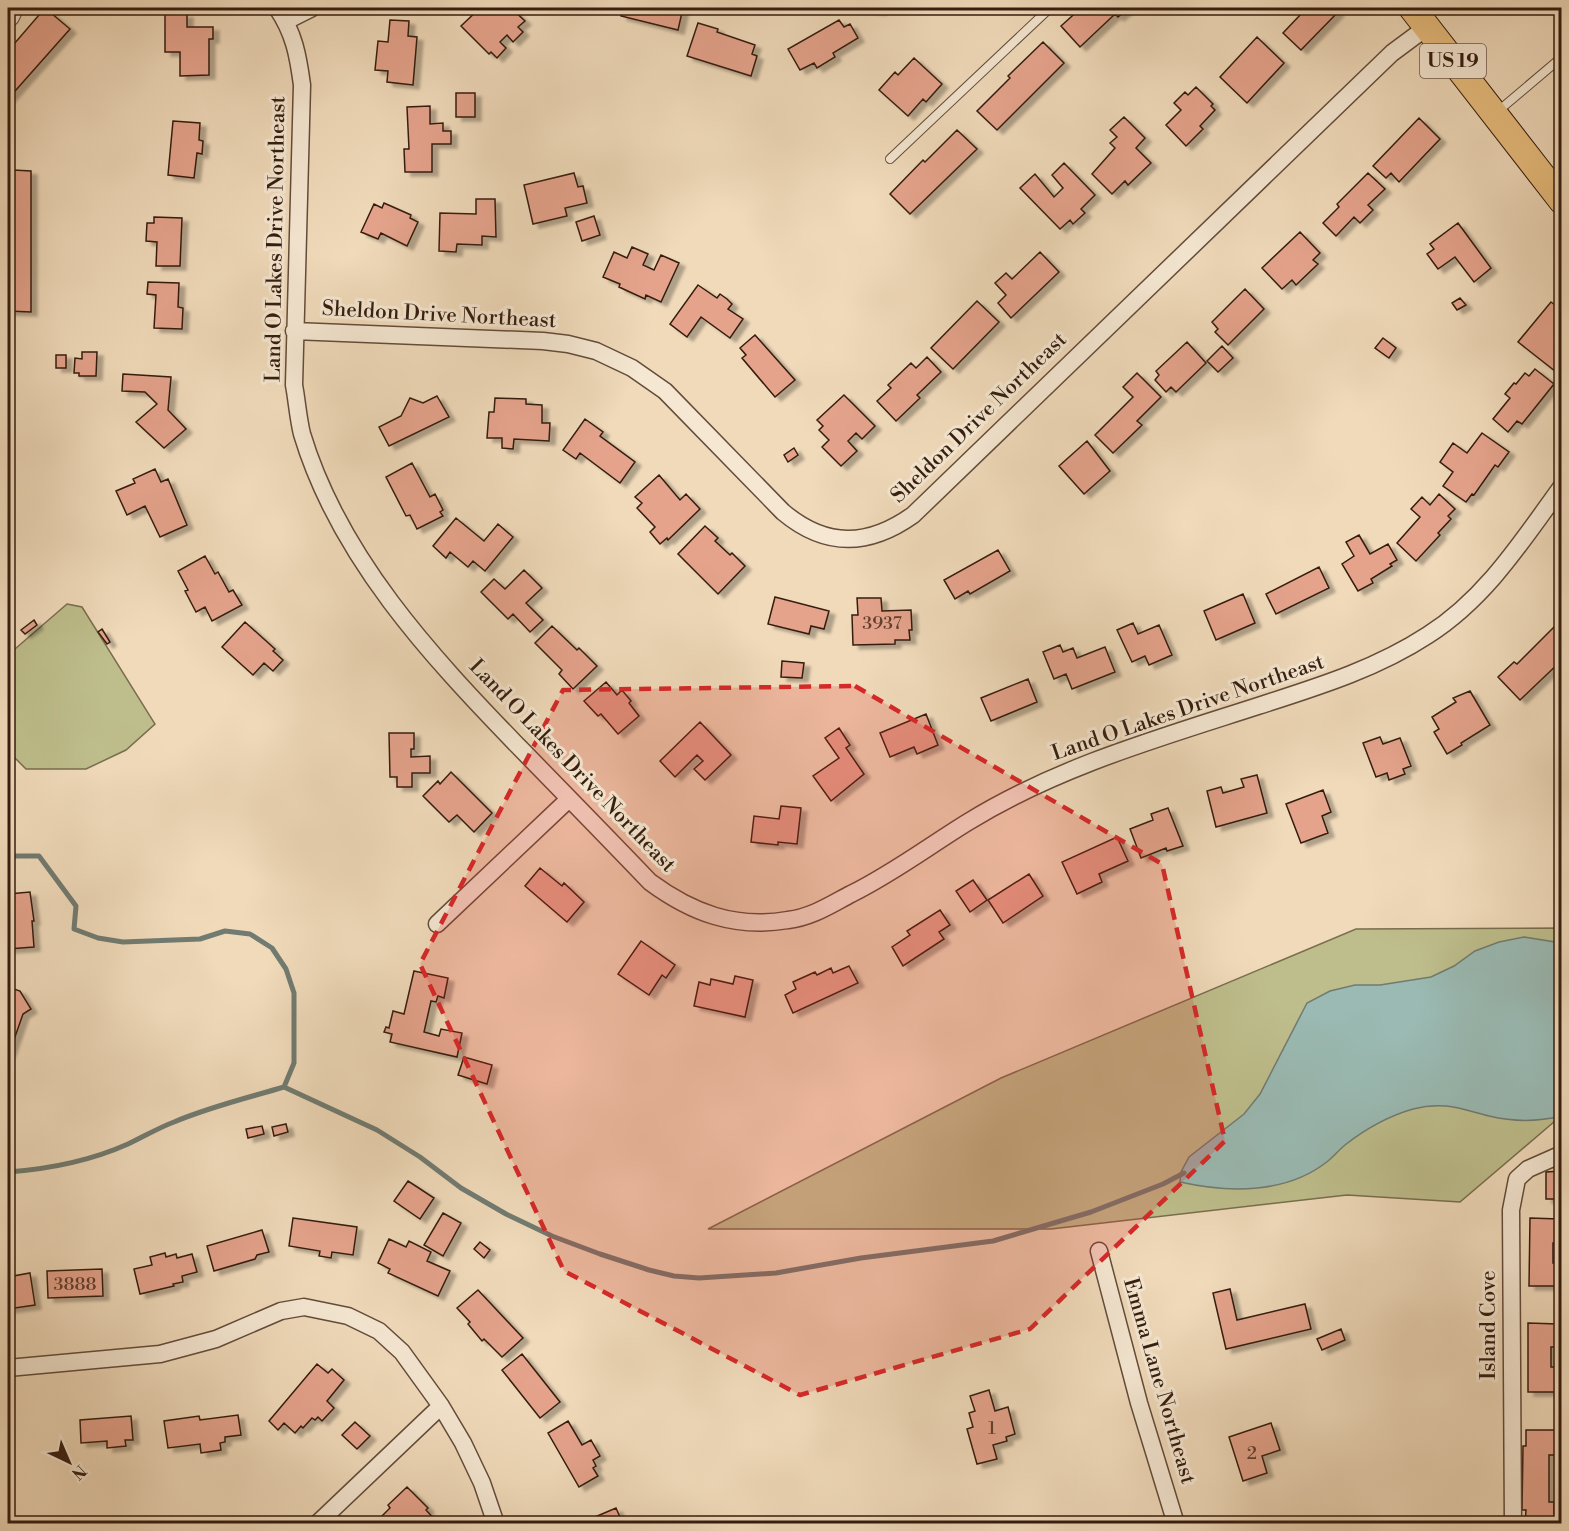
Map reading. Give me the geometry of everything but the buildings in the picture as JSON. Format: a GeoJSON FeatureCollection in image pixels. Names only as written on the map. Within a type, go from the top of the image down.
{"type":"FeatureCollection","features":[{"type":"Feature","properties":{"kind":"main road","name":"US 19"},"geometry":{"type":"LineString","coordinates":[[1419,17],[1562,201]]}},
{"type":"Feature","properties":{"kind":"street"},"geometry":{"type":"LineString","coordinates":[[281,14],[312,8]]}},
{"type":"Feature","properties":{"kind":"street","name":"Land O Lakes Drive Northeast"},"geometry":{"type":"LineString","coordinates":[[281,14],[298,51],[302,85],[294,385],[302,432],[320,483],[346,535],[388,598],[431,653],[650,882],[670,897],[693,909],[722,919],[756,923],[790,920],[822,911],[871,885],[970,821],[1051,779],[1131,747],[1346,677],[1396,654],[1430,634],[1466,606],[1498,574],[1562,486]]}},
{"type":"Feature","properties":{"kind":"street","name":"Sheldon Drive Northeast"},"geometry":{"type":"LineString","coordinates":[[294,331],[543,341],[596,351],[632,368],[665,391],[796,523],[813,532],[834,538],[872,537],[894,528],[913,515],[1392,52],[1419,17]]}},
{"type":"Feature","properties":{"kind":"street"},"geometry":{"type":"LineString","coordinates":[[437,924],[569,799]]}},
{"type":"Feature","properties":{"kind":"street","name":"Island Cove"},"geometry":{"type":"LineString","coordinates":[[1514,1524],[1511,1210],[1517,1179],[1528,1169],[1562,1154]]}},
{"type":"Feature","properties":{"kind":"street","name":"Emma Lane Northeast"},"geometry":{"type":"LineString","coordinates":[[1099,1251],[1136,1393],[1176,1524]]}},
{"type":"Feature","properties":{"kind":"street"},"geometry":{"type":"LineString","coordinates":[[8,1368],[160,1354],[216,1339],[281,1311],[304,1307],[348,1316],[379,1331],[402,1352],[441,1406],[482,1483],[496,1524]]}},
{"type":"Feature","properties":{"kind":"street"},"geometry":{"type":"LineString","coordinates":[[317,1524],[441,1406]]}},
{"type":"Feature","properties":{"kind":"lane"},"geometry":{"type":"LineString","coordinates":[[8,24],[14,20],[20,8]]}},
{"type":"Feature","properties":{"kind":"lane"},"geometry":{"type":"LineString","coordinates":[[890,159],[1050,8]]}},
{"type":"Feature","properties":{"kind":"lane"},"geometry":{"type":"LineString","coordinates":[[1494,115],[1562,57]]}},
{"type":"Feature","properties":{"kind":"highlighted area"},"geometry":{"type":"Polygon","coordinates":[[[855,686],[1162,864],[1225,1141],[1030,1329],[800,1395],[564,1271],[420,964],[563,690],[855,686]]]}},
{"type":"Feature","properties":{"kind":"green space"},"geometry":{"type":"Polygon","coordinates":[[[67,604],[82,607],[155,724],[126,750],[86,769],[26,769],[8,751],[8,655],[67,604]]]}},
{"type":"Feature","properties":{"kind":"green space"},"geometry":{"type":"Polygon","coordinates":[[[1561,928],[1561,1116],[1460,1202],[1347,1195],[1051,1229],[708,1229],[1001,1078],[1356,929],[1561,928]]]}},
{"type":"Feature","properties":{"kind":"water"},"geometry":{"type":"Polygon","coordinates":[[[1524,937],[1561,943],[1561,1116],[1516,1120],[1452,1107],[1424,1107],[1395,1115],[1377,1124],[1345,1145],[1312,1172],[1294,1180],[1276,1185],[1238,1189],[1180,1182],[1181,1172],[1189,1157],[1244,1114],[1260,1094],[1307,1003],[1330,991],[1355,985],[1380,985],[1431,977],[1454,966],[1475,951],[1499,942],[1524,937]]]}},
{"type":"Feature","properties":{"kind":"waterway"},"geometry":{"type":"LineString","coordinates":[[8,856],[39,856],[76,906],[74,929],[98,938],[123,942],[200,939],[225,931],[250,934],[272,948],[286,969],[294,993],[294,1063],[284,1087]]}},
{"type":"Feature","properties":{"kind":"waterway"},"geometry":{"type":"LineString","coordinates":[[8,1172],[39,1169],[84,1160],[214,1107],[284,1087],[377,1130],[420,1157],[461,1188],[506,1214],[552,1236],[649,1270],[674,1276],[699,1278],[776,1273],[861,1258],[993,1241],[1091,1212],[1163,1184],[1184,1173]]}}]}
